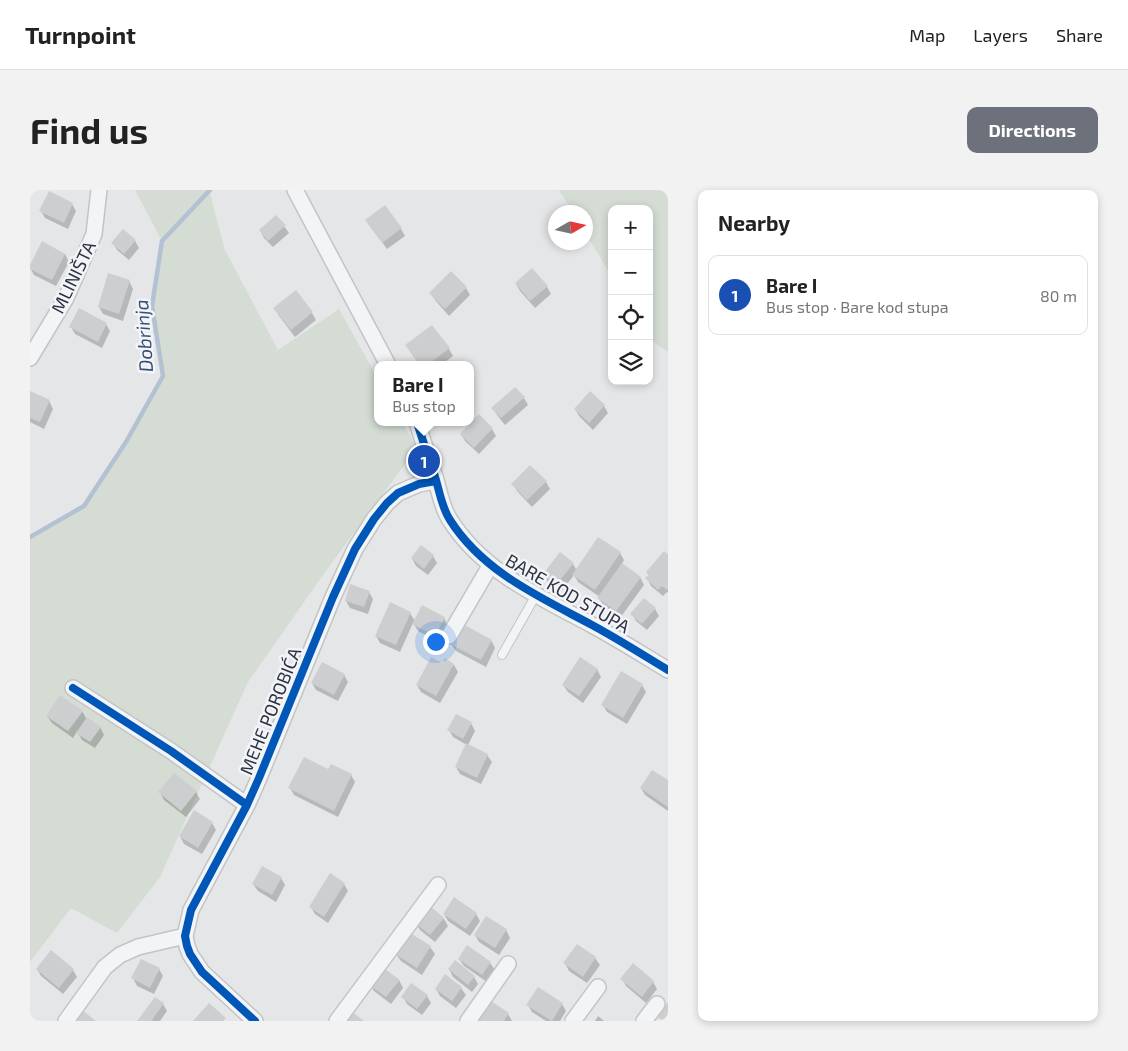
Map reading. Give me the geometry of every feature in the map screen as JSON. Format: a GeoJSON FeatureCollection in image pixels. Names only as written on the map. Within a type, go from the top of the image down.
{"type":"FeatureCollection","features":[{"type":"Feature","properties":{"kind":"street","name":"MLINIŠTA"},"geometry":{"type":"LineString","coordinates":[[30,358],[66,298],[94,234],[99,190]]}},
{"type":"Feature","properties":{"kind":"street"},"geometry":{"type":"LineString","coordinates":[[294,190],[386,361]]}},
{"type":"Feature","properties":{"kind":"street","name":"BARE KOD STUPA"},"geometry":{"type":"LineString","coordinates":[[418,426],[440,498],[449,518],[472,549],[490,566],[536,595],[668,670]]}},
{"type":"Feature","properties":{"kind":"street","name":"MEHE POROBIĆA"},"geometry":{"type":"LineString","coordinates":[[185,936],[192,910],[247,805],[336,590],[356,549],[374,518],[392,498],[398,493],[419,484],[436,481]]}},
{"type":"Feature","properties":{"kind":"street","name":"BARE KOD STUPA"},"geometry":{"type":"LineString","coordinates":[[449,636],[490,566]]}},
{"type":"Feature","properties":{"kind":"street"},"geometry":{"type":"LineString","coordinates":[[73,688],[171,751],[247,805]]}},
{"type":"Feature","properties":{"kind":"street"},"geometry":{"type":"LineString","coordinates":[[337,1021],[438,885]]}},
{"type":"Feature","properties":{"kind":"street"},"geometry":{"type":"LineString","coordinates":[[66,1021],[105,967],[120,955],[138,947],[185,936],[186,946],[202,972],[255,1021]]}},
{"type":"Feature","properties":{"kind":"street"},"geometry":{"type":"LineString","coordinates":[[468,1021],[508,964]]}},
{"type":"Feature","properties":{"kind":"street"},"geometry":{"type":"LineString","coordinates":[[573,1021],[598,987]]}},
{"type":"Feature","properties":{"kind":"street"},"geometry":{"type":"LineString","coordinates":[[644,1021],[657,1004]]}},
{"type":"Feature","properties":{"kind":"lane"},"geometry":{"type":"LineString","coordinates":[[502,655],[536,595]]}},
{"type":"Feature","properties":{"kind":"shaded area"},"geometry":{"type":"Polygon","coordinates":[[[135,190],[209,190],[225,250],[278,350],[339,309],[374,372],[374,426],[404,426],[417,448],[325,572],[248,682],[160,877],[117,933],[71,908],[30,962],[30,537],[84,506],[126,442],[163,376],[152,306],[162,241],[135,190]]]}},
{"type":"Feature","properties":{"kind":"shaded area"},"geometry":{"type":"Polygon","coordinates":[[[559,190],[668,190],[668,352],[653,342],[653,205],[608,205],[608,270],[593,246],[593,205],[569,205],[559,190]]]}},
{"type":"Feature","properties":{"kind":"building"},"geometry":{"type":"Polygon","coordinates":[[[49,191],[73,203],[64,223],[39,211],[49,191]]]}},
{"type":"Feature","properties":{"kind":"building"},"geometry":{"type":"Polygon","coordinates":[[[385,205],[402,228],[382,243],[365,220],[385,205]]]}},
{"type":"Feature","properties":{"kind":"building"},"geometry":{"type":"Polygon","coordinates":[[[276,215],[286,225],[268,241],[259,230],[276,215]]]}},
{"type":"Feature","properties":{"kind":"building"},"geometry":{"type":"Polygon","coordinates":[[[123,229],[136,240],[124,254],[111,243],[123,229]]]}},
{"type":"Feature","properties":{"kind":"building"},"geometry":{"type":"Polygon","coordinates":[[[42,241],[65,254],[52,280],[30,269],[30,265],[42,241]]]}},
{"type":"Feature","properties":{"kind":"building"},"geometry":{"type":"Polygon","coordinates":[[[532,268],[548,286],[530,301],[515,283],[532,268]]]}},
{"type":"Feature","properties":{"kind":"building"},"geometry":{"type":"Polygon","coordinates":[[[451,271],[467,287],[445,309],[429,293],[451,271]]]}},
{"type":"Feature","properties":{"kind":"building"},"geometry":{"type":"Polygon","coordinates":[[[108,273],[130,280],[119,314],[98,307],[108,273]]]}},
{"type":"Feature","properties":{"kind":"building"},"geometry":{"type":"Polygon","coordinates":[[[296,290],[313,312],[291,330],[273,308],[296,290]]]}},
{"type":"Feature","properties":{"kind":"building"},"geometry":{"type":"Polygon","coordinates":[[[79,308],[107,323],[98,342],[69,327],[79,308]]]}},
{"type":"Feature","properties":{"kind":"building"},"geometry":{"type":"Polygon","coordinates":[[[432,325],[450,348],[432,361],[417,361],[405,345],[432,325]]]}},
{"type":"Feature","properties":{"kind":"building"},"geometry":{"type":"Polygon","coordinates":[[[515,387],[525,397],[501,418],[491,408],[515,387]]]}},
{"type":"Feature","properties":{"kind":"building"},"geometry":{"type":"Polygon","coordinates":[[[30,391],[50,400],[40,422],[30,418],[30,391]]]}},
{"type":"Feature","properties":{"kind":"building"},"geometry":{"type":"Polygon","coordinates":[[[590,391],[605,405],[589,423],[574,409],[590,391]]]}},
{"type":"Feature","properties":{"kind":"building"},"geometry":{"type":"Polygon","coordinates":[[[479,414],[493,428],[474,448],[460,434],[468,426],[474,426],[474,419],[479,414]]]}},
{"type":"Feature","properties":{"kind":"building"},"geometry":{"type":"Polygon","coordinates":[[[530,465],[547,481],[527,500],[511,484],[530,465]]]}},
{"type":"Feature","properties":{"kind":"building"},"geometry":{"type":"Polygon","coordinates":[[[598,537],[621,552],[595,590],[572,575],[598,537]]]}},
{"type":"Feature","properties":{"kind":"building"},"geometry":{"type":"Polygon","coordinates":[[[421,545],[434,555],[424,569],[411,558],[421,545]]]}},
{"type":"Feature","properties":{"kind":"building"},"geometry":{"type":"Polygon","coordinates":[[[664,551],[668,554],[668,589],[662,586],[658,590],[645,578],[649,575],[646,572],[664,551]]]}},
{"type":"Feature","properties":{"kind":"building"},"geometry":{"type":"Polygon","coordinates":[[[560,552],[574,563],[556,585],[543,574],[560,552]]]}},
{"type":"Feature","properties":{"kind":"building"},"geometry":{"type":"Polygon","coordinates":[[[622,563],[641,577],[616,611],[597,598],[622,563]]]}},
{"type":"Feature","properties":{"kind":"building"},"geometry":{"type":"Polygon","coordinates":[[[350,584],[370,591],[364,607],[345,601],[350,584]]]}},
{"type":"Feature","properties":{"kind":"building"},"geometry":{"type":"Polygon","coordinates":[[[644,598],[656,608],[642,624],[630,614],[644,598]]]}},
{"type":"Feature","properties":{"kind":"building"},"geometry":{"type":"Polygon","coordinates":[[[390,602],[411,612],[396,645],[375,636],[390,602]]]}},
{"type":"Feature","properties":{"kind":"building"},"geometry":{"type":"Polygon","coordinates":[[[422,605],[445,617],[435,636],[412,624],[422,605]]]}},
{"type":"Feature","properties":{"kind":"building"},"geometry":{"type":"Polygon","coordinates":[[[461,623],[492,640],[481,660],[450,644],[461,623]]]}},
{"type":"Feature","properties":{"kind":"building"},"geometry":{"type":"Polygon","coordinates":[[[431,657],[442,663],[445,658],[454,664],[436,696],[416,685],[431,657]]]}},
{"type":"Feature","properties":{"kind":"building"},"geometry":{"type":"Polygon","coordinates":[[[580,657],[598,669],[579,696],[562,685],[580,657]]]}},
{"type":"Feature","properties":{"kind":"building"},"geometry":{"type":"Polygon","coordinates":[[[322,662],[345,674],[334,695],[311,683],[322,662]]]}},
{"type":"Feature","properties":{"kind":"building"},"geometry":{"type":"Polygon","coordinates":[[[621,671],[643,684],[623,718],[601,705],[621,671]]]}},
{"type":"Feature","properties":{"kind":"building"},"geometry":{"type":"Polygon","coordinates":[[[60,695],[83,711],[68,731],[46,716],[60,695]]]}},
{"type":"Feature","properties":{"kind":"building"},"geometry":{"type":"Polygon","coordinates":[[[456,714],[472,722],[463,739],[447,730],[456,714]]]}},
{"type":"Feature","properties":{"kind":"building"},"geometry":{"type":"Polygon","coordinates":[[[87,717],[101,727],[90,742],[76,733],[87,717]]]}},
{"type":"Feature","properties":{"kind":"building"},"geometry":{"type":"Polygon","coordinates":[[[466,743],[488,754],[477,778],[455,767],[466,743]]]}},
{"type":"Feature","properties":{"kind":"building"},"geometry":{"type":"Polygon","coordinates":[[[304,757],[328,769],[331,764],[352,774],[334,811],[288,788],[304,757]]]}},
{"type":"Feature","properties":{"kind":"building"},"geometry":{"type":"Polygon","coordinates":[[[652,770],[668,780],[668,807],[640,788],[652,770]]]}},
{"type":"Feature","properties":{"kind":"building"},"geometry":{"type":"Polygon","coordinates":[[[174,773],[197,791],[181,811],[158,792],[174,773]]]}},
{"type":"Feature","properties":{"kind":"building"},"geometry":{"type":"Polygon","coordinates":[[[194,810],[213,822],[198,848],[179,836],[194,810]]]}},
{"type":"Feature","properties":{"kind":"building"},"geometry":{"type":"Polygon","coordinates":[[[262,866],[282,877],[272,895],[252,884],[262,866]]]}},
{"type":"Feature","properties":{"kind":"building"},"geometry":{"type":"Polygon","coordinates":[[[330,873],[345,883],[324,917],[309,907],[330,873]]]}},
{"type":"Feature","properties":{"kind":"building"},"geometry":{"type":"Polygon","coordinates":[[[454,897],[477,913],[466,929],[443,914],[454,897]]]}},
{"type":"Feature","properties":{"kind":"building"},"geometry":{"type":"Polygon","coordinates":[[[429,905],[444,918],[430,935],[415,923],[429,905]]]}},
{"type":"Feature","properties":{"kind":"building"},"geometry":{"type":"Polygon","coordinates":[[[486,916],[507,929],[495,948],[474,935],[486,916]]]}},
{"type":"Feature","properties":{"kind":"building"},"geometry":{"type":"Polygon","coordinates":[[[409,932],[431,946],[417,968],[395,954],[409,932]]]}},
{"type":"Feature","properties":{"kind":"building"},"geometry":{"type":"Polygon","coordinates":[[[577,944],[596,957],[583,977],[563,963],[577,944]]]}},
{"type":"Feature","properties":{"kind":"building"},"geometry":{"type":"Polygon","coordinates":[[[467,945],[491,962],[482,975],[458,959],[467,945]]]}},
{"type":"Feature","properties":{"kind":"building"},"geometry":{"type":"Polygon","coordinates":[[[51,950],[74,969],[59,988],[36,969],[51,950]]]}},
{"type":"Feature","properties":{"kind":"building"},"geometry":{"type":"Polygon","coordinates":[[[141,959],[160,968],[150,988],[131,978],[141,959]]]}},
{"type":"Feature","properties":{"kind":"building"},"geometry":{"type":"Polygon","coordinates":[[[455,960],[475,976],[468,985],[448,969],[455,960]]]}},
{"type":"Feature","properties":{"kind":"building"},"geometry":{"type":"Polygon","coordinates":[[[633,963],[654,981],[642,997],[620,979],[633,963]]]}},
{"type":"Feature","properties":{"kind":"building"},"geometry":{"type":"Polygon","coordinates":[[[381,966],[400,980],[386,997],[368,984],[381,966]]]}},
{"type":"Feature","properties":{"kind":"building"},"geometry":{"type":"Polygon","coordinates":[[[445,974],[462,987],[452,1001],[435,989],[445,974]]]}},
{"type":"Feature","properties":{"kind":"building"},"geometry":{"type":"Polygon","coordinates":[[[411,983],[428,995],[417,1009],[401,997],[411,983]]]}},
{"type":"Feature","properties":{"kind":"building"},"geometry":{"type":"Polygon","coordinates":[[[538,987],[563,1003],[552,1021],[526,1005],[538,987]]]}},
{"type":"Feature","properties":{"kind":"building"},"geometry":{"type":"Polygon","coordinates":[[[155,997],[164,1003],[152,1020],[154,1021],[137,1021],[155,997]]]}},
{"type":"Feature","properties":{"kind":"building"},"geometry":{"type":"Polygon","coordinates":[[[488,999],[509,1013],[504,1021],[473,1021],[488,999]]]}},
{"type":"Feature","properties":{"kind":"building"},"geometry":{"type":"Polygon","coordinates":[[[668,1002],[668,1021],[663,1021],[658,1017],[668,1002]]]}},
{"type":"Feature","properties":{"kind":"building"},"geometry":{"type":"Polygon","coordinates":[[[209,1003],[226,1018],[223,1021],[193,1021],[209,1003]]]}},
{"type":"Feature","properties":{"kind":"building"},"geometry":{"type":"Polygon","coordinates":[[[82,1010],[96,1021],[72,1021],[82,1010]]]}},
{"type":"Feature","properties":{"kind":"building"},"geometry":{"type":"Polygon","coordinates":[[[351,1011],[364,1021],[343,1021],[351,1011]]]}},
{"type":"Feature","properties":{"kind":"waterway","name":"Dobrinja"},"geometry":{"type":"LineString","coordinates":[[30,537],[84,506],[126,442],[163,376],[152,306],[162,241],[210,190]]}},
{"type":"Feature","properties":{"kind":"cycle path"},"geometry":{"type":"LineString","coordinates":[[418,426],[445,511],[463,538],[479,554],[514,582],[602,630],[668,670]]}},
{"type":"Feature","properties":{"kind":"cycle path"},"geometry":{"type":"LineString","coordinates":[[255,1021],[202,972],[190,954],[185,936],[191,910],[247,805],[333,597],[355,549],[374,519],[398,493],[419,484],[436,481]]}},
{"type":"Feature","properties":{"kind":"cycle path"},"geometry":{"type":"LineString","coordinates":[[73,688],[171,751],[247,805]]}},
{"type":"Feature","properties":{"kind":"place","name":"Bare I"},"geometry":{"type":"Point","coordinates":[424,461]}}]}
